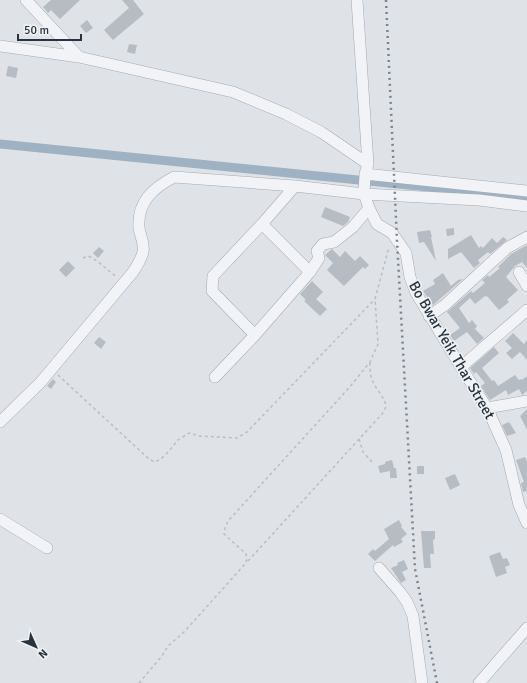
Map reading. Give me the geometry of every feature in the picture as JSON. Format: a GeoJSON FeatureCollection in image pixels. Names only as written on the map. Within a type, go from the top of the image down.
{"type":"FeatureCollection","features":[{"type":"Feature","properties":{"kind":"street"},"geometry":{"type":"LineString","coordinates":[[26,0],[79,57]]}},
{"type":"Feature","properties":{"kind":"street"},"geometry":{"type":"LineString","coordinates":[[358,0],[367,169],[364,190]]}},
{"type":"Feature","properties":{"kind":"street"},"geometry":{"type":"LineString","coordinates":[[0,46],[79,57],[233,92],[286,114],[321,132],[367,169],[527,191]]}},
{"type":"Feature","properties":{"kind":"street"},"geometry":{"type":"LineString","coordinates":[[0,422],[40,383],[125,281],[141,259],[143,251],[139,228],[140,214],[146,198],[162,183],[174,177],[364,190],[479,200],[527,206]]}},
{"type":"Feature","properties":{"kind":"street"},"geometry":{"type":"LineString","coordinates":[[255,335],[212,291],[213,276],[295,186]]}},
{"type":"Feature","properties":{"kind":"street","name":"Bo Bwar Yeik Thar Street"},"geometry":{"type":"LineString","coordinates":[[364,190],[369,208],[377,224],[392,233],[406,253],[410,277],[416,292],[429,316],[487,408],[506,450],[519,505],[527,523]]}},
{"type":"Feature","properties":{"kind":"street"},"geometry":{"type":"LineString","coordinates":[[214,377],[255,335],[310,272],[319,258],[317,251],[322,244],[334,242],[353,227],[369,208]]}},
{"type":"Feature","properties":{"kind":"street"},"geometry":{"type":"LineString","coordinates":[[262,224],[310,272]]}},
{"type":"Feature","properties":{"kind":"street"},"geometry":{"type":"LineString","coordinates":[[429,316],[445,305],[507,248],[527,237]]}},
{"type":"Feature","properties":{"kind":"street"},"geometry":{"type":"LineString","coordinates":[[519,272],[527,286]]}},
{"type":"Feature","properties":{"kind":"street"},"geometry":{"type":"LineString","coordinates":[[461,367],[527,310]]}},
{"type":"Feature","properties":{"kind":"street"},"geometry":{"type":"LineString","coordinates":[[487,408],[527,400]]}},
{"type":"Feature","properties":{"kind":"street"},"geometry":{"type":"LineString","coordinates":[[0,519],[47,548]]}},
{"type":"Feature","properties":{"kind":"street"},"geometry":{"type":"LineString","coordinates":[[379,568],[407,602],[412,616],[422,683]]}},
{"type":"Feature","properties":{"kind":"street"},"geometry":{"type":"LineString","coordinates":[[479,683],[527,628]]}},
{"type":"Feature","properties":{"kind":"path"},"geometry":{"type":"LineString","coordinates":[[246,563],[246,554],[224,534],[226,524],[348,389],[370,362],[378,344],[376,299],[392,233]]}},
{"type":"Feature","properties":{"kind":"path"},"geometry":{"type":"LineString","coordinates":[[83,258],[88,256],[92,258],[125,281]]}},
{"type":"Feature","properties":{"kind":"path"},"geometry":{"type":"LineString","coordinates":[[52,369],[155,462],[160,460],[179,440],[189,433],[199,436],[237,438],[247,432],[376,299]]}},
{"type":"Feature","properties":{"kind":"path"},"geometry":{"type":"LineString","coordinates":[[139,683],[162,656],[168,646],[184,632],[386,408],[385,400],[373,382],[370,374],[370,362]]}},
{"type":"Feature","properties":{"kind":"path"},"geometry":{"type":"LineString","coordinates":[[359,439],[363,452],[372,462]]}},
{"type":"Feature","properties":{"kind":"building"},"geometry":{"type":"Polygon","coordinates":[[[51,0],[80,0],[60,19],[51,10],[48,13],[43,7],[51,0]]]}},
{"type":"Feature","properties":{"kind":"building"},"geometry":{"type":"Polygon","coordinates":[[[122,0],[133,0],[144,14],[113,40],[104,30],[129,8],[122,0]]]}},
{"type":"Feature","properties":{"kind":"building"},"geometry":{"type":"Polygon","coordinates":[[[87,20],[93,28],[86,33],[80,26],[87,20]]]}},
{"type":"Feature","properties":{"kind":"building"},"geometry":{"type":"Polygon","coordinates":[[[129,44],[137,45],[135,54],[127,52],[129,44]]]}},
{"type":"Feature","properties":{"kind":"building"},"geometry":{"type":"Polygon","coordinates":[[[8,66],[18,68],[16,78],[6,76],[8,66]]]}},
{"type":"Feature","properties":{"kind":"building"},"geometry":{"type":"Polygon","coordinates":[[[325,207],[350,217],[348,222],[343,226],[321,217],[325,207]]]}},
{"type":"Feature","properties":{"kind":"building"},"geometry":{"type":"Polygon","coordinates":[[[454,228],[454,235],[447,236],[446,229],[454,228]]]}},
{"type":"Feature","properties":{"kind":"building"},"geometry":{"type":"Polygon","coordinates":[[[430,230],[436,261],[424,242],[419,243],[417,232],[430,230]]]}},
{"type":"Feature","properties":{"kind":"building"},"geometry":{"type":"Polygon","coordinates":[[[471,235],[479,248],[481,246],[483,248],[492,238],[497,243],[503,237],[507,240],[490,254],[488,252],[478,260],[480,263],[474,268],[461,252],[448,259],[448,249],[471,235]]]}},
{"type":"Feature","properties":{"kind":"building"},"geometry":{"type":"Polygon","coordinates":[[[527,245],[527,268],[522,262],[515,266],[506,277],[518,290],[507,300],[509,302],[499,310],[487,296],[485,296],[475,304],[470,298],[459,308],[469,323],[472,320],[477,326],[475,329],[484,338],[477,344],[467,332],[454,341],[450,335],[460,328],[447,312],[471,291],[473,293],[485,283],[482,280],[488,275],[489,277],[500,268],[498,267],[511,254],[527,245]]]}},
{"type":"Feature","properties":{"kind":"building"},"geometry":{"type":"Polygon","coordinates":[[[99,247],[104,251],[98,258],[93,253],[99,247]]]}},
{"type":"Feature","properties":{"kind":"building"},"geometry":{"type":"Polygon","coordinates":[[[332,249],[340,257],[345,251],[355,261],[360,256],[369,265],[365,269],[363,267],[344,286],[327,270],[333,263],[325,255],[332,249]]]}},
{"type":"Feature","properties":{"kind":"building"},"geometry":{"type":"Polygon","coordinates":[[[68,261],[75,268],[66,277],[59,270],[68,261]]]}},
{"type":"Feature","properties":{"kind":"building"},"geometry":{"type":"Polygon","coordinates":[[[443,273],[451,286],[458,280],[463,279],[433,305],[423,291],[435,284],[433,280],[443,273]]]}},
{"type":"Feature","properties":{"kind":"building"},"geometry":{"type":"Polygon","coordinates":[[[312,281],[323,292],[316,299],[327,309],[320,316],[304,301],[306,300],[300,294],[312,281]]]}},
{"type":"Feature","properties":{"kind":"building"},"geometry":{"type":"Polygon","coordinates":[[[513,333],[524,344],[527,340],[527,360],[520,352],[512,359],[506,353],[512,348],[505,341],[513,333]]]}},
{"type":"Feature","properties":{"kind":"building"},"geometry":{"type":"Polygon","coordinates":[[[99,337],[106,342],[101,349],[94,343],[99,337]]]}},
{"type":"Feature","properties":{"kind":"building"},"geometry":{"type":"Polygon","coordinates":[[[494,347],[499,353],[482,368],[498,386],[515,375],[519,380],[522,380],[527,376],[527,391],[522,395],[519,389],[508,395],[506,390],[490,400],[481,386],[485,383],[476,372],[474,374],[470,368],[494,347]]]}},
{"type":"Feature","properties":{"kind":"building"},"geometry":{"type":"Polygon","coordinates":[[[53,379],[56,382],[51,389],[47,386],[53,379]]]}},
{"type":"Feature","properties":{"kind":"building"},"geometry":{"type":"Polygon","coordinates":[[[527,409],[527,430],[520,416],[527,409]]]}},
{"type":"Feature","properties":{"kind":"building"},"geometry":{"type":"Polygon","coordinates":[[[509,422],[516,433],[507,436],[502,425],[509,422]]]}},
{"type":"Feature","properties":{"kind":"building"},"geometry":{"type":"Polygon","coordinates":[[[525,457],[527,462],[527,491],[523,492],[521,483],[524,482],[516,460],[525,457]]]}},
{"type":"Feature","properties":{"kind":"building"},"geometry":{"type":"Polygon","coordinates":[[[392,460],[394,468],[396,468],[397,478],[390,478],[390,471],[380,473],[378,466],[392,460]]]}},
{"type":"Feature","properties":{"kind":"building"},"geometry":{"type":"Polygon","coordinates":[[[417,466],[424,466],[424,474],[417,474],[417,466]]]}},
{"type":"Feature","properties":{"kind":"building"},"geometry":{"type":"Polygon","coordinates":[[[455,474],[460,485],[450,490],[445,478],[455,474]]]}},
{"type":"Feature","properties":{"kind":"building"},"geometry":{"type":"Polygon","coordinates":[[[399,520],[402,526],[401,527],[407,534],[401,539],[403,542],[394,547],[393,545],[375,561],[368,554],[373,549],[375,551],[389,539],[384,529],[399,520]]]}},
{"type":"Feature","properties":{"kind":"building"},"geometry":{"type":"Polygon","coordinates":[[[421,531],[435,531],[435,539],[433,540],[434,554],[430,554],[431,568],[424,568],[421,531]]]}},
{"type":"Feature","properties":{"kind":"building"},"geometry":{"type":"Polygon","coordinates":[[[500,552],[503,559],[507,558],[510,565],[505,567],[507,573],[496,577],[489,556],[500,552]]]}},
{"type":"Feature","properties":{"kind":"building"},"geometry":{"type":"Polygon","coordinates":[[[404,560],[408,569],[402,572],[406,580],[401,583],[391,568],[404,560]]]}},
{"type":"Feature","properties":{"kind":"waterway"},"geometry":{"type":"LineString","coordinates":[[0,144],[527,197]]}},
{"type":"Feature","properties":{"kind":"railway"},"geometry":{"type":"LineString","coordinates":[[386,0],[397,241],[415,569],[437,683]]}}]}
